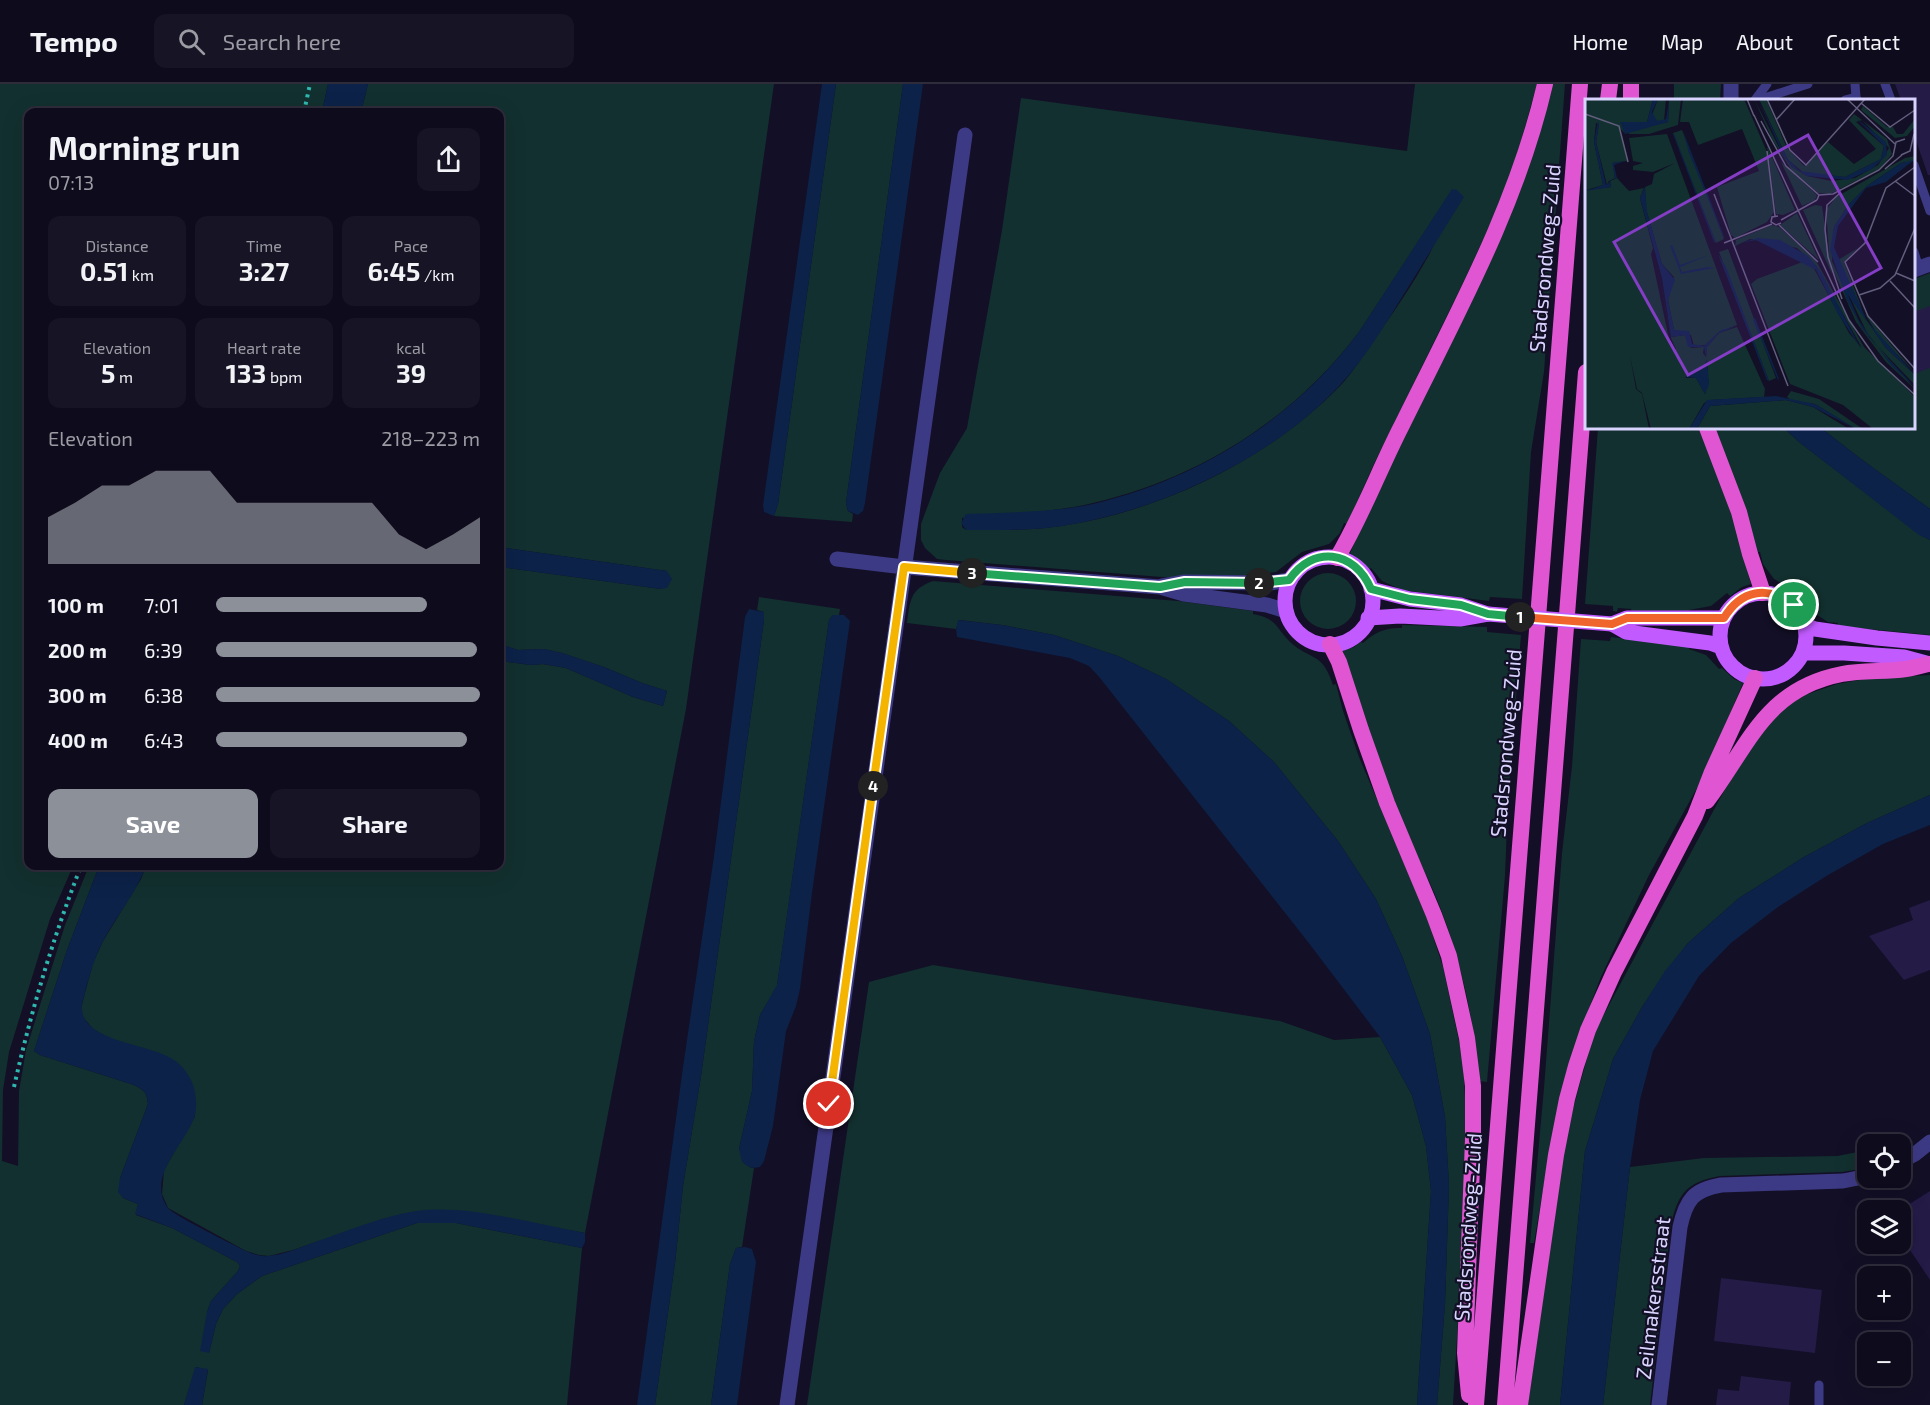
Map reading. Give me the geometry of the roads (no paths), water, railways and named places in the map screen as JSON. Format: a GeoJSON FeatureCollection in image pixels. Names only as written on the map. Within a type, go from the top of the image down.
{"type":"FeatureCollection","features":[{"type":"Feature","properties":{"kind":"highway"},"geometry":{"type":"LineString","coordinates":[[1337,558],[1349,538],[1492,241],[1525,158],[1545,84]]}},
{"type":"Feature","properties":{"kind":"highway","name":"Stadsrondweg-Zuid"},"geometry":{"type":"LineString","coordinates":[[1476,1405],[1580,84]]}},
{"type":"Feature","properties":{"kind":"highway"},"geometry":{"type":"LineString","coordinates":[[1608,99],[1610,84]]}},
{"type":"Feature","properties":{"kind":"highway"},"geometry":{"type":"LineString","coordinates":[[1505,1405],[1585,397]]}},
{"type":"Feature","properties":{"kind":"highway"},"geometry":{"type":"LineString","coordinates":[[1707,429],[1739,512],[1763,593]]}},
{"type":"Feature","properties":{"kind":"highway"},"geometry":{"type":"LineString","coordinates":[[1330,644],[1339,662],[1360,730],[1387,803],[1449,956],[1467,1038],[1473,1086],[1465,1353],[1470,1405]]}},
{"type":"Feature","properties":{"kind":"highway"},"geometry":{"type":"LineString","coordinates":[[1695,816],[1724,778],[1744,744],[1768,712],[1800,689],[1820,680],[1843,674],[1908,669],[1929,664]]}},
{"type":"Feature","properties":{"kind":"highway"},"geometry":{"type":"LineString","coordinates":[[1520,1405],[1556,1155],[1576,1066],[1588,1030],[1614,972],[1695,816],[1712,772],[1755,678]]}},
{"type":"Feature","properties":{"kind":"main road"},"geometry":{"type":"LineString","coordinates":[[1337,558],[1349,562],[1366,578],[1373,599],[1372,610],[1359,633],[1350,639],[1330,644],[1318,644],[1299,633],[1290,622],[1286,611],[1285,591],[1289,580],[1305,564],[1315,559],[1337,558]]}},
{"type":"Feature","properties":{"kind":"main road"},"geometry":{"type":"LineString","coordinates":[[1371,589],[1410,599],[1461,605],[1488,614],[1612,624],[1626,632],[1710,643],[1721,647]]}},
{"type":"Feature","properties":{"kind":"main road"},"geometry":{"type":"LineString","coordinates":[[1763,593],[1785,598],[1794,605],[1805,625],[1806,644],[1803,653],[1791,669],[1783,674],[1764,679],[1746,675],[1730,664],[1721,647],[1720,637],[1724,618],[1736,603],[1744,597],[1763,593]]}},
{"type":"Feature","properties":{"kind":"main road"},"geometry":{"type":"LineString","coordinates":[[1368,618],[1400,616],[1460,619],[1488,614]]}},
{"type":"Feature","properties":{"kind":"main road"},"geometry":{"type":"LineString","coordinates":[[1612,624],[1627,618],[1724,618]]}},
{"type":"Feature","properties":{"kind":"main road"},"geometry":{"type":"LineString","coordinates":[[1805,625],[1877,638],[1930,643]]}},
{"type":"Feature","properties":{"kind":"main road"},"geometry":{"type":"LineString","coordinates":[[1803,653],[1904,657],[1929,664]]}},
{"type":"Feature","properties":{"kind":"street"},"geometry":{"type":"LineString","coordinates":[[787,1405],[965,135]]}},
{"type":"Feature","properties":{"kind":"street"},"geometry":{"type":"LineString","coordinates":[[837,559],[904,567],[1160,587],[1184,594],[1267,605],[1286,611]]}},
{"type":"Feature","properties":{"kind":"street"},"geometry":{"type":"LineString","coordinates":[[1160,587],[1185,582],[1270,583],[1289,580]]}},
{"type":"Feature","properties":{"kind":"street"},"geometry":{"type":"LineString","coordinates":[[1911,1156],[1930,1142]]}},
{"type":"Feature","properties":{"kind":"street","name":"Zeilmakersstraat"},"geometry":{"type":"LineString","coordinates":[[1659,1405],[1680,1227],[1683,1210],[1691,1197],[1705,1188],[1721,1185],[1843,1181],[1857,1178]]}},
{"type":"Feature","properties":{"kind":"lane"},"geometry":{"type":"LineString","coordinates":[[1757,99],[1767,84]]}},
{"type":"Feature","properties":{"kind":"lane"},"geometry":{"type":"LineString","coordinates":[[1759,99],[1808,84]]}},
{"type":"Feature","properties":{"kind":"lane"},"geometry":{"type":"LineString","coordinates":[[1855,84],[1857,99]]}},
{"type":"Feature","properties":{"kind":"lane"},"geometry":{"type":"LineString","coordinates":[[1885,84],[1891,99]]}},
{"type":"Feature","properties":{"kind":"lane"},"geometry":{"type":"LineString","coordinates":[[1915,168],[1930,211]]}},
{"type":"Feature","properties":{"kind":"lane"},"geometry":{"type":"LineString","coordinates":[[1819,1385],[1819,1405]]}},
{"type":"Feature","properties":{"kind":"water"},"geometry":{"type":"Polygon","coordinates":[[[328,84],[368,84],[362,108],[323,108],[328,84]]]}},
{"type":"Feature","properties":{"kind":"water"},"geometry":{"type":"Polygon","coordinates":[[[822,84],[836,84],[778,504],[774,516],[764,512],[763,505],[822,84]]]}},
{"type":"Feature","properties":{"kind":"water"},"geometry":{"type":"Polygon","coordinates":[[[903,84],[923,84],[865,503],[863,511],[858,515],[848,511],[846,503],[903,84]]]}},
{"type":"Feature","properties":{"kind":"water"},"geometry":{"type":"Polygon","coordinates":[[[1452,189],[1457,190],[1464,197],[1372,344],[1341,384],[1282,436],[1249,458],[1213,477],[1138,508],[1050,528],[966,530],[961,523],[966,514],[1061,509],[1093,504],[1132,493],[1207,462],[1241,441],[1305,392],[1359,332],[1452,189]]]}},
{"type":"Feature","properties":{"kind":"water"},"geometry":{"type":"Polygon","coordinates":[[[1785,429],[1822,429],[1930,509],[1930,540],[1919,535],[1785,429]]]}},
{"type":"Feature","properties":{"kind":"water"},"geometry":{"type":"Polygon","coordinates":[[[504,548],[667,571],[672,579],[667,588],[504,568],[504,548]]]}},
{"type":"Feature","properties":{"kind":"water"},"geometry":{"type":"Polygon","coordinates":[[[749,609],[764,612],[764,620],[701,1076],[683,1186],[675,1263],[655,1405],[637,1405],[745,617],[749,609]]]}},
{"type":"Feature","properties":{"kind":"water"},"geometry":{"type":"Polygon","coordinates":[[[833,615],[844,615],[850,621],[800,989],[786,1031],[773,1126],[764,1161],[760,1167],[752,1168],[742,1162],[739,1149],[752,1091],[754,1042],[760,1015],[777,985],[829,620],[833,615]]]}},
{"type":"Feature","properties":{"kind":"water"},"geometry":{"type":"Polygon","coordinates":[[[958,620],[1002,625],[1054,635],[1118,656],[1166,679],[1229,721],[1274,762],[1338,841],[1376,899],[1402,956],[1430,1034],[1445,1117],[1449,1185],[1445,1304],[1437,1405],[1417,1405],[1431,1191],[1426,1146],[1412,1095],[1380,1037],[1308,942],[1089,666],[1070,658],[957,637],[958,620]]]}},
{"type":"Feature","properties":{"kind":"water"},"geometry":{"type":"Polygon","coordinates":[[[504,645],[518,650],[544,649],[562,653],[667,691],[663,706],[633,697],[566,668],[543,664],[504,662],[504,645]]]}},
{"type":"Feature","properties":{"kind":"water"},"geometry":{"type":"Polygon","coordinates":[[[1930,795],[1930,825],[1883,844],[1828,875],[1778,907],[1731,943],[1699,976],[1653,1051],[1640,1100],[1630,1167],[1603,1405],[1560,1405],[1585,1151],[1613,1059],[1642,1007],[1665,971],[1688,943],[1739,898],[1804,857],[1867,823],[1930,795]]]}},
{"type":"Feature","properties":{"kind":"water"},"geometry":{"type":"Polygon","coordinates":[[[97,870],[144,870],[95,958],[82,1010],[86,1021],[95,1030],[122,1042],[166,1056],[177,1062],[192,1081],[196,1102],[195,1115],[191,1126],[170,1160],[161,1183],[162,1195],[167,1207],[180,1217],[246,1251],[263,1256],[285,1253],[391,1216],[436,1210],[457,1210],[501,1216],[585,1233],[582,1248],[456,1223],[417,1223],[262,1276],[237,1294],[223,1309],[216,1324],[209,1353],[200,1351],[211,1301],[240,1266],[237,1262],[172,1228],[135,1214],[138,1204],[123,1198],[118,1192],[120,1178],[148,1104],[143,1090],[34,1051],[67,950],[97,870]]]}},
{"type":"Feature","properties":{"kind":"water"},"geometry":{"type":"Polygon","coordinates":[[[736,1248],[752,1249],[756,1262],[737,1405],[711,1405],[730,1264],[736,1248]]]}},
{"type":"Feature","properties":{"kind":"water"},"geometry":{"type":"Polygon","coordinates":[[[195,1367],[208,1369],[202,1405],[184,1405],[195,1367]]]}}]}
